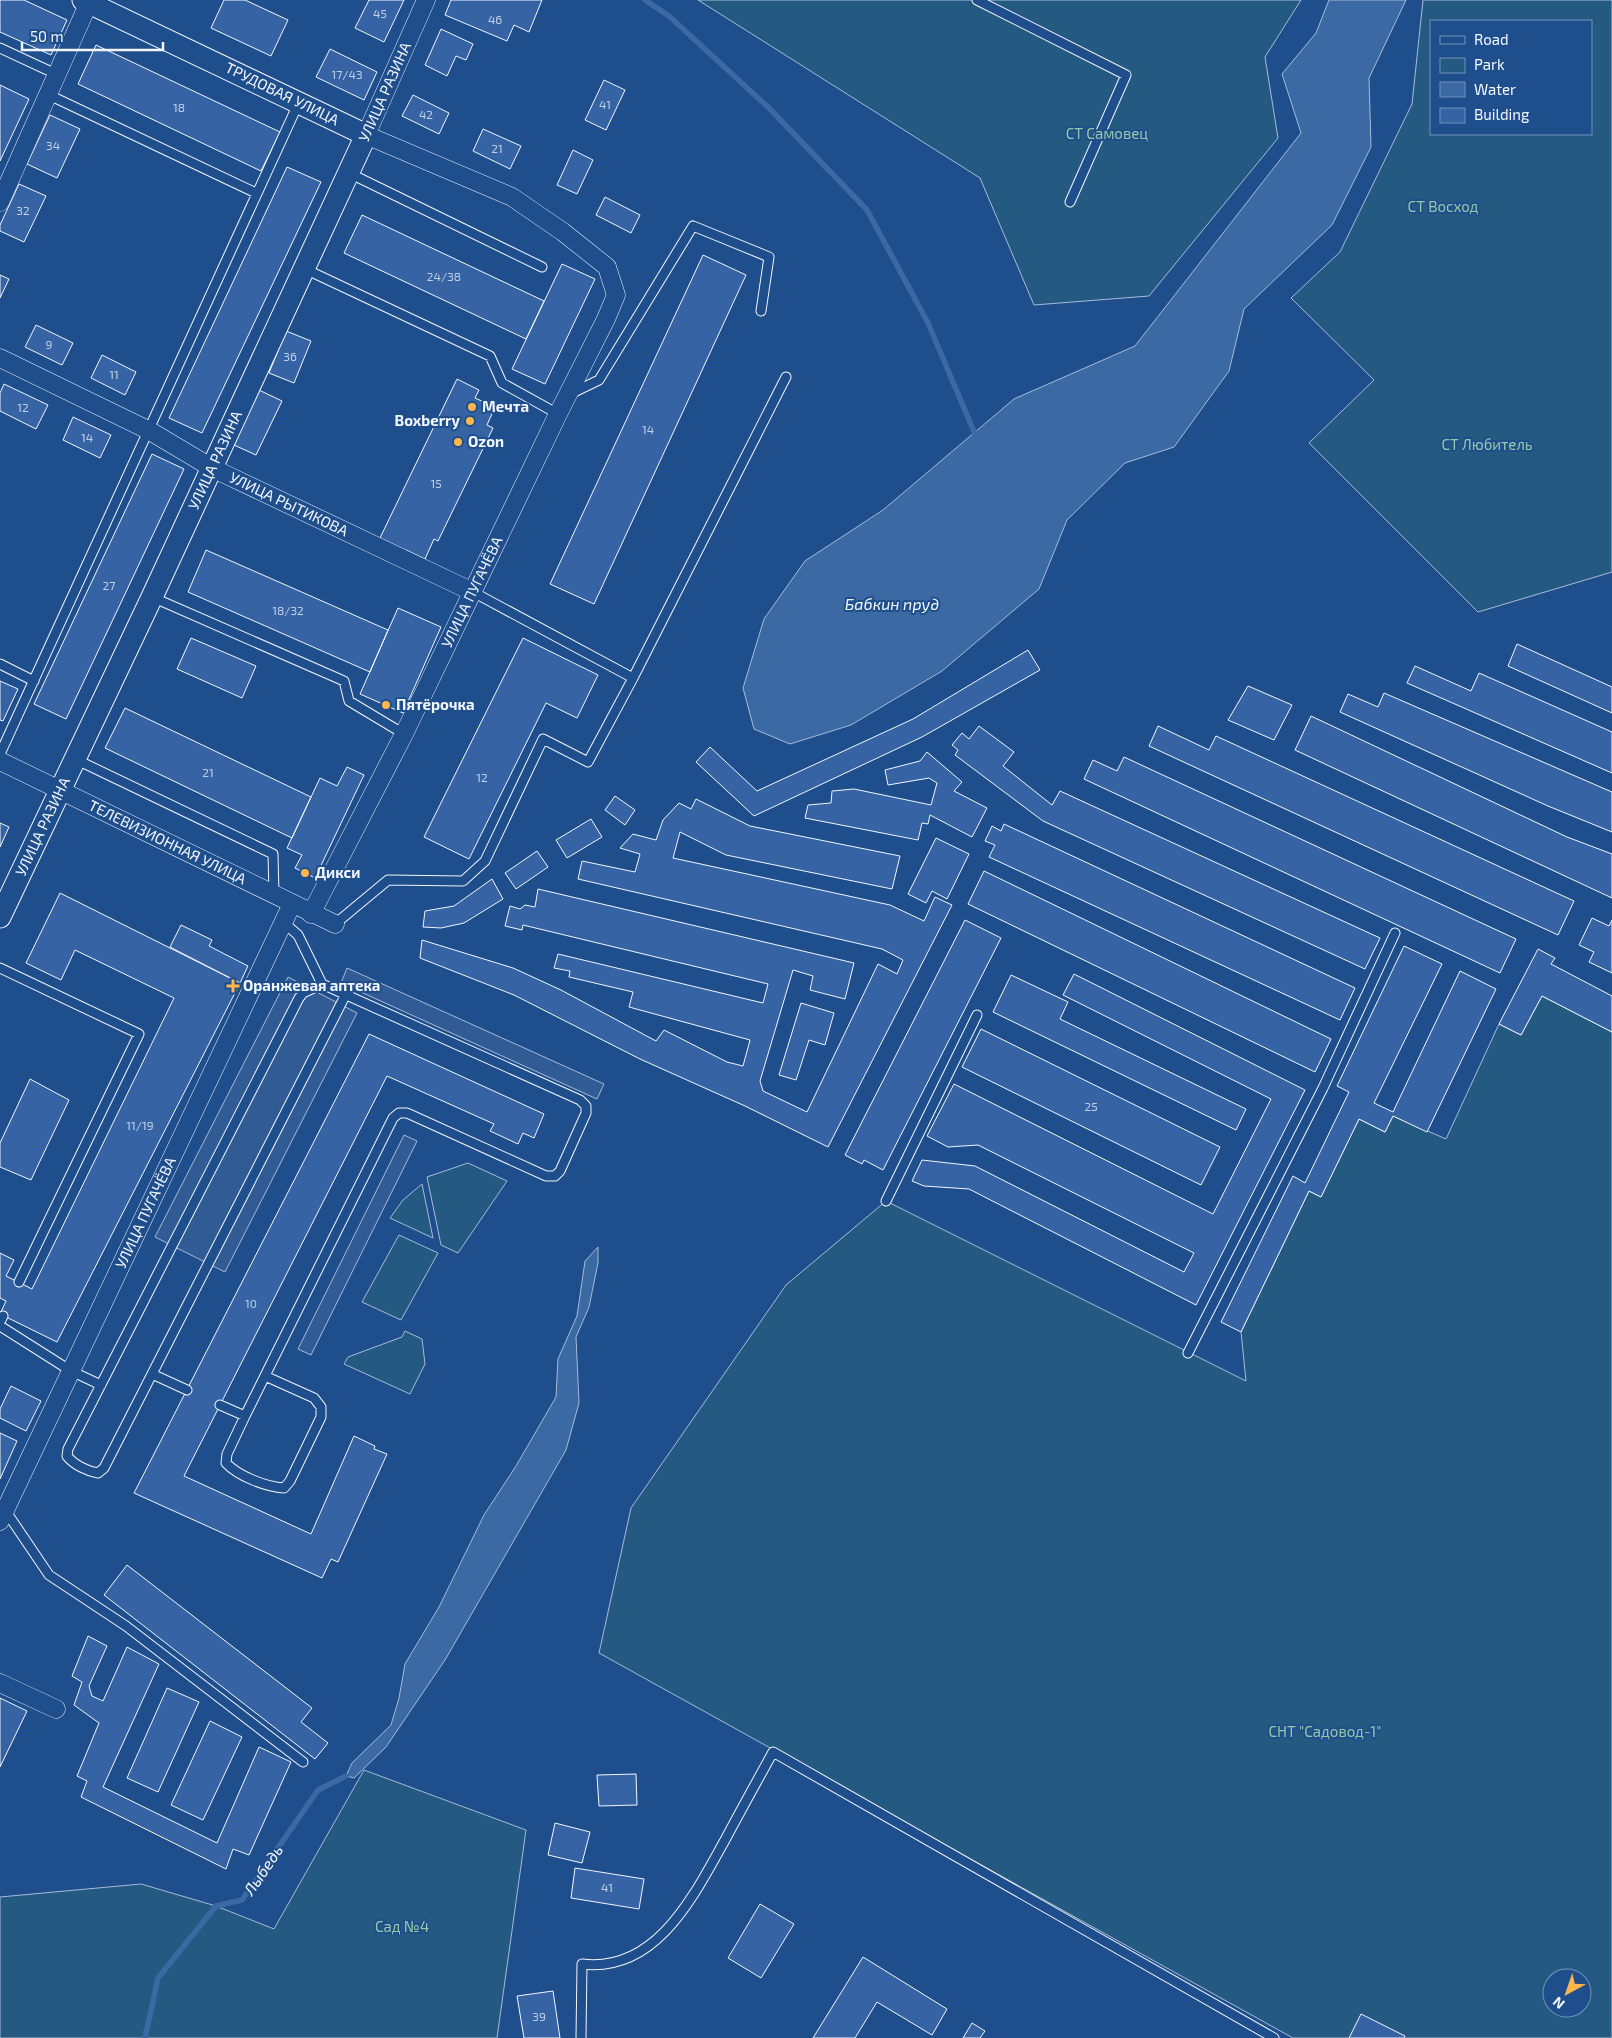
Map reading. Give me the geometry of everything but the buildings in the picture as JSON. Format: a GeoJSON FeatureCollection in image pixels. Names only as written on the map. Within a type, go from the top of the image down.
{"type":"FeatureCollection","features":[{"type":"Feature","properties":{"kind":"street","name":"УЛИЦА РАЗИНА"},"geometry":{"type":"LineString","coordinates":[[0,917],[305,268],[426,0]]}},
{"type":"Feature","properties":{"kind":"street","name":"ТРУДОВАЯ УЛИЦА"},"geometry":{"type":"LineString","coordinates":[[87,1],[366,135],[512,197],[563,232],[607,267]]}},
{"type":"Feature","properties":{"kind":"street"},"geometry":{"type":"LineString","coordinates":[[0,202],[58,75],[87,1]]}},
{"type":"Feature","properties":{"kind":"street","name":"УЛИЦА ПУГАЧЁВА"},"geometry":{"type":"LineString","coordinates":[[311,914],[404,734],[558,414],[606,319],[616,295],[607,267]]}},
{"type":"Feature","properties":{"kind":"street","name":"УЛИЦА РЫТИКОВА"},"geometry":{"type":"LineString","coordinates":[[0,358],[150,431],[212,468],[472,592]]}},
{"type":"Feature","properties":{"kind":"street","name":"ТЕЛЕВИЗИОННАЯ УЛИЦА"},"geometry":{"type":"LineString","coordinates":[[0,761],[311,914],[336,924]]}},
{"type":"Feature","properties":{"kind":"street","name":"УЛИЦА ПУГАЧЁВА"},"geometry":{"type":"LineString","coordinates":[[2,1516],[292,904]]}},
{"type":"Feature","properties":{"kind":"street"},"geometry":{"type":"LineString","coordinates":[[0,1683],[56,1709]]}},
{"type":"Feature","properties":{"kind":"lane"},"geometry":{"type":"LineString","coordinates":[[977,0],[1126,75],[1070,202]]}},
{"type":"Feature","properties":{"kind":"lane"},"geometry":{"type":"LineString","coordinates":[[0,48],[58,75]]}},
{"type":"Feature","properties":{"kind":"lane"},"geometry":{"type":"LineString","coordinates":[[49,95],[256,193]]}},
{"type":"Feature","properties":{"kind":"lane"},"geometry":{"type":"LineString","coordinates":[[0,754],[150,431],[256,193],[300,102]]}},
{"type":"Feature","properties":{"kind":"lane"},"geometry":{"type":"LineString","coordinates":[[348,173],[542,267]]}},
{"type":"Feature","properties":{"kind":"lane"},"geometry":{"type":"LineString","coordinates":[[568,395],[599,380],[693,226],[769,258],[761,311]]}},
{"type":"Feature","properties":{"kind":"lane"},"geometry":{"type":"LineString","coordinates":[[305,268],[490,356],[502,383],[558,414]]}},
{"type":"Feature","properties":{"kind":"lane"},"geometry":{"type":"LineString","coordinates":[[336,924],[388,880],[463,881],[485,861],[544,740],[588,762],[633,678],[786,376]]}},
{"type":"Feature","properties":{"kind":"lane"},"geometry":{"type":"LineString","coordinates":[[472,592],[633,678]]}},
{"type":"Feature","properties":{"kind":"lane"},"geometry":{"type":"LineString","coordinates":[[152,597],[344,681],[349,701],[404,734]]}},
{"type":"Feature","properties":{"kind":"lane"},"geometry":{"type":"LineString","coordinates":[[0,664],[34,680]]}},
{"type":"Feature","properties":{"kind":"lane"},"geometry":{"type":"LineString","coordinates":[[75,759],[273,854],[274,895]]}},
{"type":"Feature","properties":{"kind":"lane"},"geometry":{"type":"LineString","coordinates":[[265,1376],[314,1398],[321,1407],[317,1425],[290,1481],[284,1488],[274,1488],[232,1469],[226,1463],[227,1454],[265,1376],[393,1118],[399,1113],[407,1113],[546,1176],[553,1176],[560,1171],[586,1113],[586,1106],[580,1100],[322,984],[298,935],[283,922]]}},
{"type":"Feature","properties":{"kind":"lane"},"geometry":{"type":"LineString","coordinates":[[1188,1353],[1323,1088],[1395,933]]}},
{"type":"Feature","properties":{"kind":"lane"},"geometry":{"type":"LineString","coordinates":[[0,968],[140,1034],[19,1282]]}},
{"type":"Feature","properties":{"kind":"lane"},"geometry":{"type":"LineString","coordinates":[[322,984],[303,993],[299,998],[68,1449],[67,1456],[71,1461],[91,1472],[98,1473],[104,1468],[346,994]]}},
{"type":"Feature","properties":{"kind":"lane"},"geometry":{"type":"LineString","coordinates":[[886,1201],[977,1015]]}},
{"type":"Feature","properties":{"kind":"lane"},"geometry":{"type":"LineString","coordinates":[[0,1326],[71,1371],[101,1385]]}},
{"type":"Feature","properties":{"kind":"lane"},"geometry":{"type":"LineString","coordinates":[[152,1374],[187,1390]]}},
{"type":"Feature","properties":{"kind":"lane"},"geometry":{"type":"LineString","coordinates":[[220,1405],[246,1416]]}},
{"type":"Feature","properties":{"kind":"lane"},"geometry":{"type":"LineString","coordinates":[[2,1516],[49,1575],[126,1626],[303,1762]]}},
{"type":"Feature","properties":{"kind":"lane"},"geometry":{"type":"LineString","coordinates":[[582,2038],[582,1964],[599,1966],[631,1957],[661,1936],[683,1910],[701,1883],[773,1752],[1274,2038]]}},
{"type":"Feature","properties":{"kind":"green space","name":"СТ Самовец"},"geometry":{"type":"Polygon","coordinates":[[[698,0],[1301,0],[1265,57],[1278,138],[1149,296],[1034,305],[980,178],[698,0]]]}},
{"type":"Feature","properties":{"kind":"green space","name":"СТ Любитель"},"geometry":{"type":"Polygon","coordinates":[[[1423,0],[1612,0],[1612,572],[1478,612],[1309,443],[1374,380],[1291,298],[1340,252],[1412,104],[1423,0]]]}},
{"type":"Feature","properties":{"kind":"green space","name":"СНТ \"Садовод-1\""},"geometry":{"type":"Polygon","coordinates":[[[1542,996],[1612,1032],[1612,2038],[1293,2038],[599,1653],[631,1508],[786,1285],[886,1201],[1246,1381],[1241,1332],[1309,1191],[1321,1197],[1359,1119],[1385,1132],[1393,1116],[1446,1139],[1499,1024],[1521,1035],[1542,996]]]}},
{"type":"Feature","properties":{"kind":"green space"},"geometry":{"type":"Polygon","coordinates":[[[468,1163],[507,1181],[458,1253],[441,1245],[427,1177],[468,1163]]]}},
{"type":"Feature","properties":{"kind":"green space"},"geometry":{"type":"Polygon","coordinates":[[[422,1184],[433,1238],[390,1218],[403,1200],[422,1184]]]}},
{"type":"Feature","properties":{"kind":"green space"},"geometry":{"type":"Polygon","coordinates":[[[399,1235],[438,1253],[401,1320],[362,1302],[399,1235]]]}},
{"type":"Feature","properties":{"kind":"green space"},"geometry":{"type":"Polygon","coordinates":[[[405,1331],[422,1339],[425,1364],[410,1394],[344,1364],[348,1357],[402,1337],[405,1331]]]}},
{"type":"Feature","properties":{"kind":"green space","name":"Сад №4"},"geometry":{"type":"Polygon","coordinates":[[[364,1770],[526,1830],[497,2038],[0,2038],[0,1897],[141,1884],[216,1906],[274,1929],[364,1770]]]}},
{"type":"Feature","properties":{"kind":"shaded area"},"geometry":{"type":"Polygon","coordinates":[[[347,968],[604,1084],[597,1099],[341,983],[347,968]]]}},
{"type":"Feature","properties":{"kind":"shaded area"},"geometry":{"type":"Polygon","coordinates":[[[288,977],[357,1013],[225,1272],[155,1237],[288,977]]]}},
{"type":"Feature","properties":{"kind":"shaded area"},"geometry":{"type":"Polygon","coordinates":[[[404,1135],[417,1141],[311,1355],[298,1349],[404,1135]]]}},
{"type":"Feature","properties":{"kind":"water","name":"Бабкин пруд"},"geometry":{"type":"Polygon","coordinates":[[[1329,0],[1406,0],[1369,78],[1371,147],[1332,225],[1244,309],[1229,371],[1174,447],[1125,463],[1067,520],[1039,589],[942,671],[851,725],[790,744],[754,729],[743,688],[764,619],[805,561],[883,510],[1014,399],[1135,346],[1301,133],[1282,74],[1316,33],[1329,0]]]}},
{"type":"Feature","properties":{"kind":"water"},"geometry":{"type":"Polygon","coordinates":[[[598,1247],[598,1263],[589,1307],[576,1337],[579,1403],[566,1450],[445,1660],[386,1747],[354,1778],[346,1776],[352,1763],[391,1725],[399,1698],[405,1664],[439,1607],[484,1515],[516,1466],[556,1397],[558,1359],[577,1316],[585,1261],[598,1247]]]}},
{"type":"Feature","properties":{"kind":"waterway"},"geometry":{"type":"LineString","coordinates":[[645,0],[669,16],[769,108],[867,210],[928,323],[975,434]]}},
{"type":"Feature","properties":{"kind":"waterway","name":"Лыбедь"},"geometry":{"type":"LineString","coordinates":[[145,2038],[158,1978],[216,1906],[242,1900],[318,1790],[346,1776]]}},
{"type":"Feature","properties":{"kind":"place","name":"Мечта"},"geometry":{"type":"Point","coordinates":[472,407]}},
{"type":"Feature","properties":{"kind":"place","name":"Boxberry"},"geometry":{"type":"Point","coordinates":[470,421]}},
{"type":"Feature","properties":{"kind":"place","name":"Ozon"},"geometry":{"type":"Point","coordinates":[458,442]}},
{"type":"Feature","properties":{"kind":"place","name":"Пятёрочка"},"geometry":{"type":"Point","coordinates":[386,705]}},
{"type":"Feature","properties":{"kind":"place","name":"Дикси"},"geometry":{"type":"Point","coordinates":[305,873]}},
{"type":"Feature","properties":{"kind":"place","name":"Оранжевая аптека"},"geometry":{"type":"Point","coordinates":[233,986]}},
{"type":"Feature","properties":{"kind":"park label","name":"СТ Восход"},"geometry":{"type":"Point","coordinates":[1443,207]}}]}
